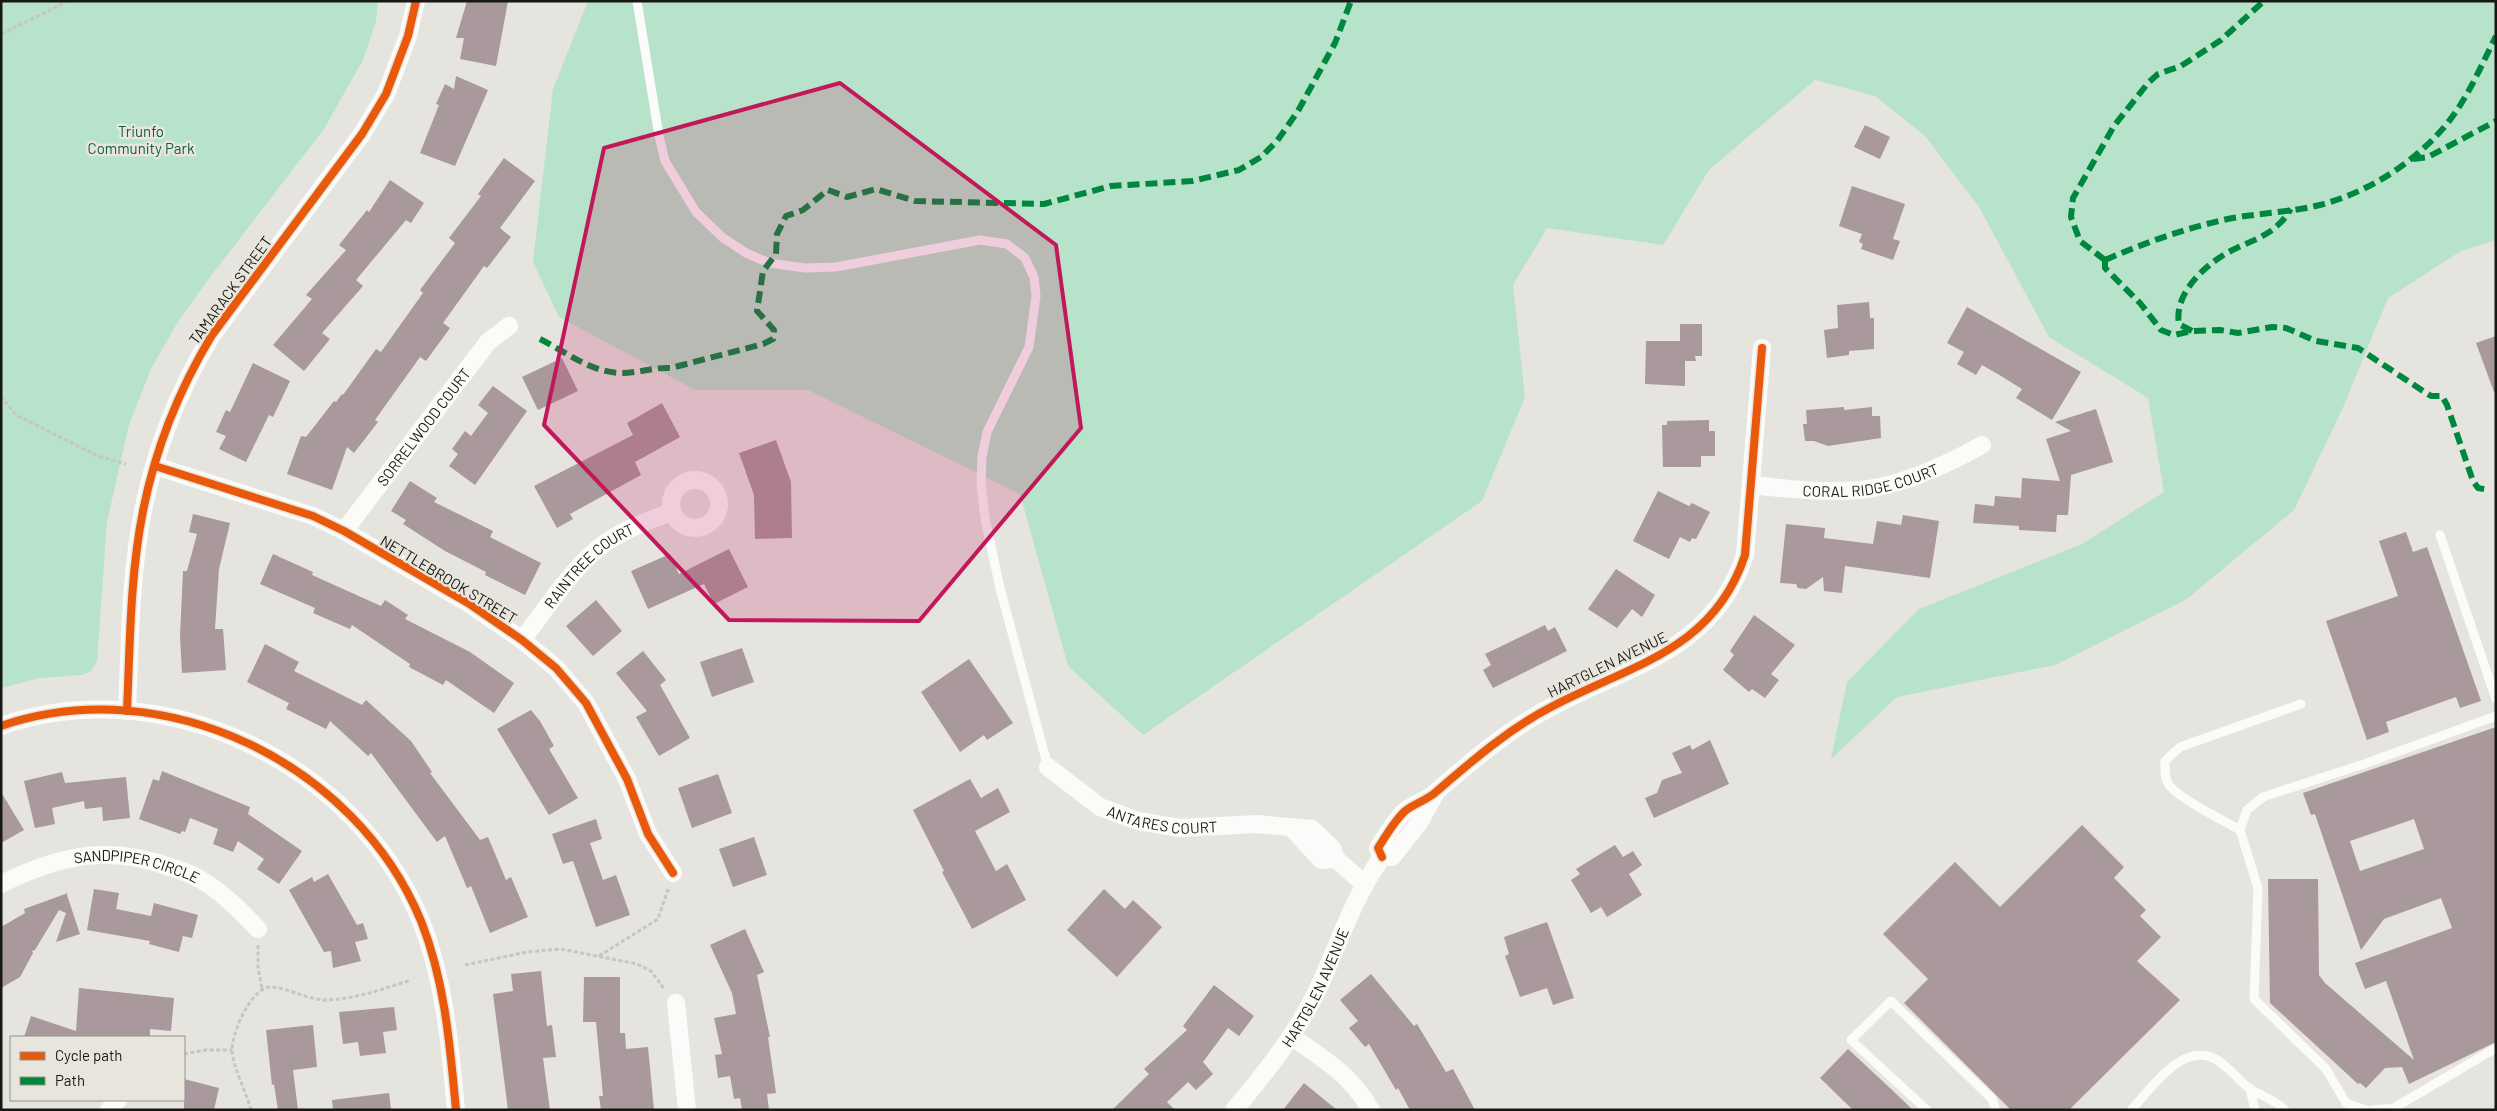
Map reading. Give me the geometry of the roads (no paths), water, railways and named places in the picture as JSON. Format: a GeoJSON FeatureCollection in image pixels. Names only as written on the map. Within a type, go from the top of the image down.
{"type":"FeatureCollection","features":[{"type":"Feature","properties":{"kind":"street","name":"TAMARACK STREET"},"geometry":{"type":"LineString","coordinates":[[127,711],[130,616],[143,511],[155,466],[190,376],[212,335],[362,134],[386,94],[408,36],[416,1]]}},
{"type":"Feature","properties":{"kind":"street","name":"SORRELWOOD COURT"},"geometry":{"type":"LineString","coordinates":[[344,532],[488,342],[509,326]]}},
{"type":"Feature","properties":{"kind":"street","name":"HARTGLEN AVENUE"},"geometry":{"type":"LineString","coordinates":[[1234,1110],[1273,1064],[1292,1037],[1317,991],[1363,883],[1382,857],[1392,857],[1419,823],[1435,794],[1471,761],[1535,716],[1552,706],[1666,654],[1693,634],[1707,619],[1739,574],[1748,537],[1762,348]]}},
{"type":"Feature","properties":{"kind":"street","name":"CORAL RIDGE COURT"},"geometry":{"type":"LineString","coordinates":[[1752,485],[1786,489],[1860,490],[1884,485],[1927,471],[1982,445]]}},
{"type":"Feature","properties":{"kind":"street","name":"NETTLEBROOK STREET"},"geometry":{"type":"LineString","coordinates":[[155,466],[285,506],[344,532],[468,602],[522,640],[556,668],[586,703],[627,780],[648,834],[673,872]]}},
{"type":"Feature","properties":{"kind":"street","name":"RAINTREE COURT"},"geometry":{"type":"LineString","coordinates":[[522,640],[578,568],[605,543],[647,520],[672,512]]}},
{"type":"Feature","properties":{"kind":"street"},"geometry":{"type":"LineString","coordinates":[[1,726],[48,714],[92,710],[168,715],[224,733],[267,752],[305,776],[329,795],[367,834],[384,856],[405,888],[432,951],[447,1022],[456,1110]]}},
{"type":"Feature","properties":{"kind":"street","name":"ANTARES COURT"},"geometry":{"type":"LineString","coordinates":[[1048,767],[1100,807],[1138,821],[1180,828],[1257,824],[1291,827],[1321,860],[1336,859],[1363,883]]}},
{"type":"Feature","properties":{"kind":"street","name":"SANDPIPER CIRCLE"},"geometry":{"type":"LineString","coordinates":[[1,884],[42,866],[88,855],[128,854],[160,863],[197,877],[230,901],[258,929]]}},
{"type":"Feature","properties":{"kind":"street"},"geometry":{"type":"LineString","coordinates":[[676,1003],[687,1110]]}},
{"type":"Feature","properties":{"kind":"street"},"geometry":{"type":"LineString","coordinates":[[1292,1037],[1350,1080],[1359,1090],[1371,1110]]}},
{"type":"Feature","properties":{"kind":"lane"},"geometry":{"type":"LineString","coordinates":[[637,1],[659,136],[665,161],[696,212],[722,237],[746,253],[769,263],[805,268],[836,267],[980,240],[1007,244],[1025,258],[1034,277],[1036,296],[1029,347],[987,432],[982,457],[981,483],[985,518],[1000,588],[1048,767]]}},
{"type":"Feature","properties":{"kind":"lane"},"geometry":{"type":"LineString","coordinates":[[2440,535],[2496,699]]}},
{"type":"Feature","properties":{"kind":"lane"},"geometry":{"type":"LineString","coordinates":[[2240,830],[2181,795],[2168,784],[2165,775],[2165,761],[2180,747],[2301,704]]}},
{"type":"Feature","properties":{"kind":"lane"},"geometry":{"type":"LineString","coordinates":[[2366,1110],[2346,1103],[2326,1068],[2254,999],[2258,888],[2240,830],[2247,810],[2263,797],[2364,764],[2496,716]]}},
{"type":"Feature","properties":{"kind":"lane"},"geometry":{"type":"LineString","coordinates":[[1927,1110],[1851,1040],[1891,1001],[1992,1099],[1996,1110]]}},
{"type":"Feature","properties":{"kind":"lane"},"geometry":{"type":"LineString","coordinates":[[2372,1110],[2394,1108],[2496,1048]]}},
{"type":"Feature","properties":{"kind":"lane"},"geometry":{"type":"LineString","coordinates":[[2131,1110],[2178,1062],[2189,1056],[2203,1054],[2217,1060],[2250,1089],[2275,1100],[2285,1110]]}},
{"type":"Feature","properties":{"kind":"lane"},"geometry":{"type":"LineString","coordinates":[[2250,1089],[2255,1110]]}},
{"type":"Feature","properties":{"kind":"park label","name":"Triunfo Community Park"},"geometry":{"type":"Point","coordinates":[141,140]}}]}
